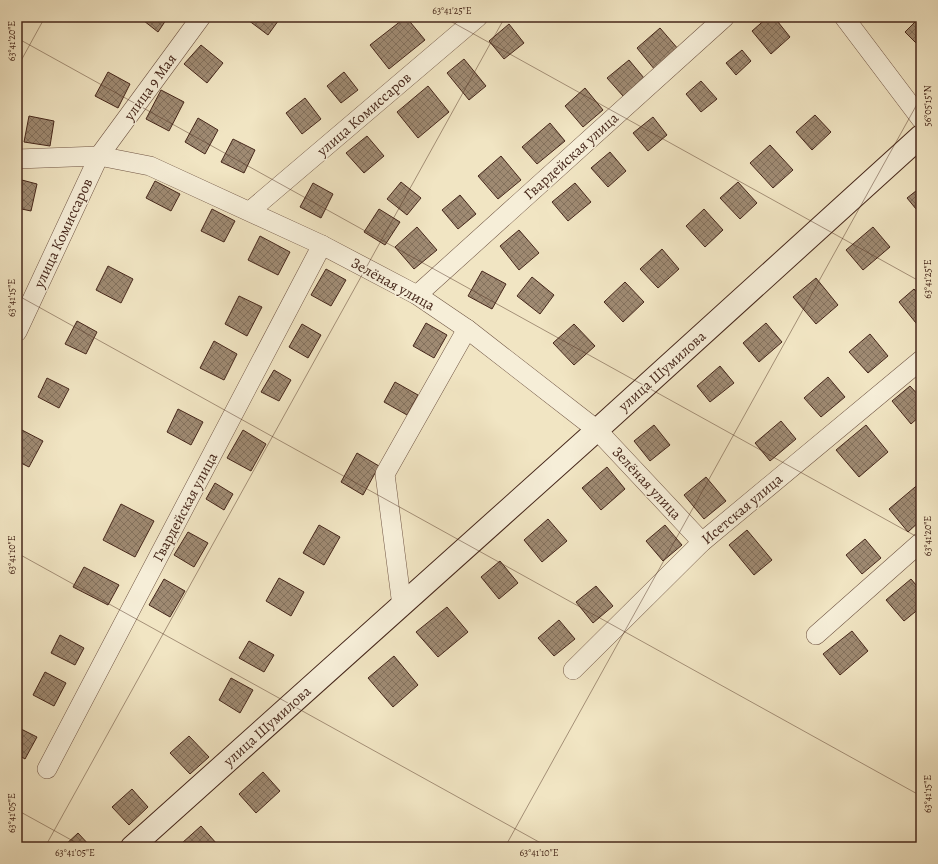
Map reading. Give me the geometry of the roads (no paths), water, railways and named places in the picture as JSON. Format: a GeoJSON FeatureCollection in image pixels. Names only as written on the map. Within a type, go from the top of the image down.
{"type":"FeatureCollection","features":[{"type":"Feature","properties":{"kind":"street","name":"улица 9 Мая"},"geometry":{"type":"LineString","coordinates":[[99,156],[201,17]]}},
{"type":"Feature","properties":{"kind":"street","name":"улица Комиссаров"},"geometry":{"type":"LineString","coordinates":[[250,211],[478,17]]}},
{"type":"Feature","properties":{"kind":"street","name":"Гвардейская улица"},"geometry":{"type":"LineString","coordinates":[[417,295],[725,17]]}},
{"type":"Feature","properties":{"kind":"street"},"geometry":{"type":"LineString","coordinates":[[844,17],[921,119]]}},
{"type":"Feature","properties":{"kind":"street","name":"улица Шумилова"},"geometry":{"type":"LineString","coordinates":[[132,847],[598,430],[921,136]]}},
{"type":"Feature","properties":{"kind":"street","name":"Зелёная улица"},"geometry":{"type":"LineString","coordinates":[[17,159],[99,156],[150,166],[322,245],[417,295],[467,329],[598,430],[702,542]]}},
{"type":"Feature","properties":{"kind":"street","name":"улица Комиссаров"},"geometry":{"type":"LineString","coordinates":[[17,332],[99,156]]}},
{"type":"Feature","properties":{"kind":"street","name":"Гвардейская улица"},"geometry":{"type":"LineString","coordinates":[[47,769],[322,245]]}},
{"type":"Feature","properties":{"kind":"street"},"geometry":{"type":"LineString","coordinates":[[402,606],[385,474],[467,329]]}},
{"type":"Feature","properties":{"kind":"street","name":"Исетская улица"},"geometry":{"type":"LineString","coordinates":[[573,670],[702,542],[921,360]]}},
{"type":"Feature","properties":{"kind":"street"},"geometry":{"type":"LineString","coordinates":[[816,635],[921,542]]}}]}
